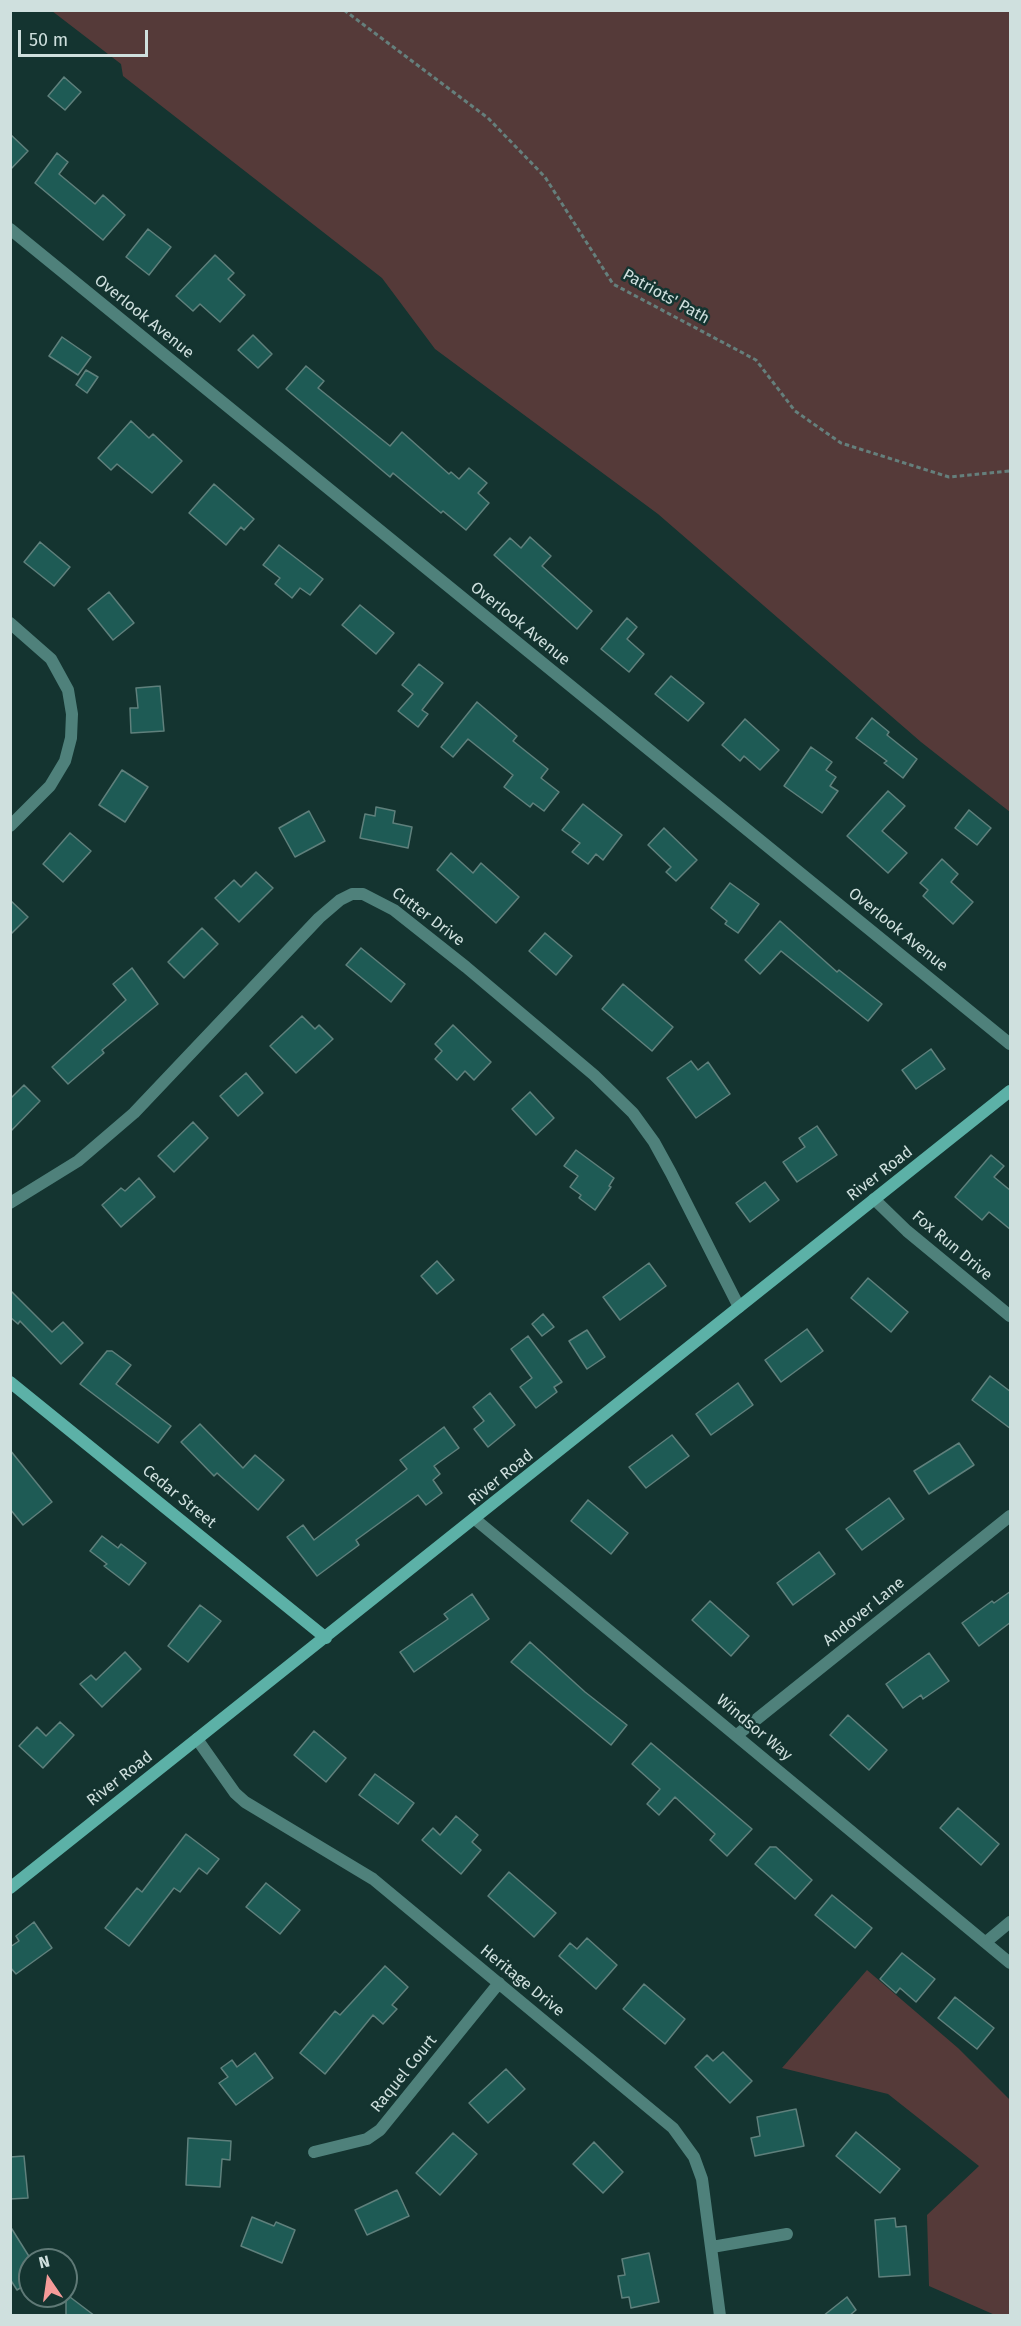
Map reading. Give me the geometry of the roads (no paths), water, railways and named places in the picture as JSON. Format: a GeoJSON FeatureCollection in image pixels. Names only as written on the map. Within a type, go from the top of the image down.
{"type":"FeatureCollection","features":[{"type":"Feature","properties":{"kind":"street","name":"Overlook Avenue"},"geometry":{"type":"LineString","coordinates":[[10,229],[1011,1044]]}},
{"type":"Feature","properties":{"kind":"street"},"geometry":{"type":"LineString","coordinates":[[10,623],[51,659],[68,690],[72,714],[71,738],[65,760],[50,786],[10,826]]}},
{"type":"Feature","properties":{"kind":"street","name":"Cutter Drive"},"geometry":{"type":"LineString","coordinates":[[10,1203],[78,1161],[134,1113],[319,918],[340,900],[352,894],[363,894],[394,910],[466,967],[594,1076],[633,1113],[654,1142],[740,1307]]}},
{"type":"Feature","properties":{"kind":"street","name":"River Road"},"geometry":{"type":"LineString","coordinates":[[10,1888],[476,1520],[1011,1091]]}},
{"type":"Feature","properties":{"kind":"street","name":"Fox Run Drive"},"geometry":{"type":"LineString","coordinates":[[874,1200],[907,1231],[1011,1316]]}},
{"type":"Feature","properties":{"kind":"street","name":"Cedar Street"},"geometry":{"type":"LineString","coordinates":[[10,1382],[326,1638]]}},
{"type":"Feature","properties":{"kind":"street","name":"Andover Lane"},"geometry":{"type":"LineString","coordinates":[[737,1735],[1011,1516]]}},
{"type":"Feature","properties":{"kind":"street","name":"Windsor Way"},"geometry":{"type":"LineString","coordinates":[[476,1520],[1011,1963]]}},
{"type":"Feature","properties":{"kind":"street","name":"Heritage Drive"},"geometry":{"type":"LineString","coordinates":[[197,1739],[235,1793],[245,1802],[373,1879],[673,2128],[694,2157],[702,2179],[720,2316]]}},
{"type":"Feature","properties":{"kind":"street"},"geometry":{"type":"LineString","coordinates":[[986,1942],[1011,1922]]}},
{"type":"Feature","properties":{"kind":"street","name":"Raquel Court"},"geometry":{"type":"LineString","coordinates":[[314,2152],[367,2139],[380,2130],[499,1983]]}},
{"type":"Feature","properties":{"kind":"street"},"geometry":{"type":"LineString","coordinates":[[712,2247],[787,2234]]}}]}
